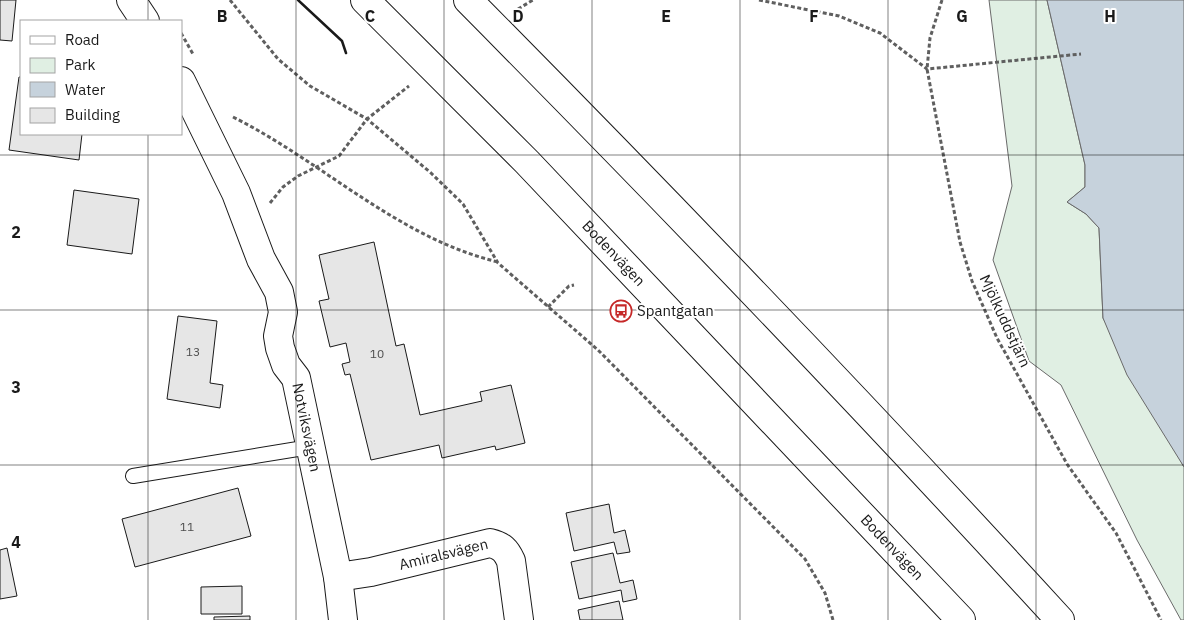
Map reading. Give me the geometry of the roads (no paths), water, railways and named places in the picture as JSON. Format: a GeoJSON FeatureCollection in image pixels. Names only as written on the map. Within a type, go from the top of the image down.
{"type":"FeatureCollection","features":[{"type":"Feature","properties":{"kind":"main road"},"geometry":{"type":"LineString","coordinates":[[131,0],[145,20]]}},
{"type":"Feature","properties":{"kind":"main road","name":"Bodenvägen"},"geometry":{"type":"LineString","coordinates":[[364,0],[527,162],[961,620]]}},
{"type":"Feature","properties":{"kind":"main road"},"geometry":{"type":"LineString","coordinates":[[468,0],[624,157],[832,374],[1060,620]]}},
{"type":"Feature","properties":{"kind":"main road","name":"Notviksvägen"},"geometry":{"type":"LineString","coordinates":[[182,83],[236,193],[261,259],[282,299],[283,312],[278,336],[280,348],[286,365],[296,378],[338,577],[343,620]]}},
{"type":"Feature","properties":{"kind":"main road","name":"Amiralsvägen"},"geometry":{"type":"LineString","coordinates":[[338,577],[371,572],[473,546],[501,546],[508,553],[511,561],[520,620]]}},
{"type":"Feature","properties":{"kind":"lane"},"geometry":{"type":"LineString","coordinates":[[133,476],[310,447]]}},
{"type":"Feature","properties":{"kind":"water"},"geometry":{"type":"Polygon","coordinates":[[[1047,0],[1184,0],[1184,467],[1127,375],[1103,318],[1099,228],[1086,214],[1067,202],[1085,187],[1085,165],[1047,0]]]}},
{"type":"Feature","properties":{"kind":"place","name":"Spantgatan"},"geometry":{"type":"Point","coordinates":[621,311]}}]}
